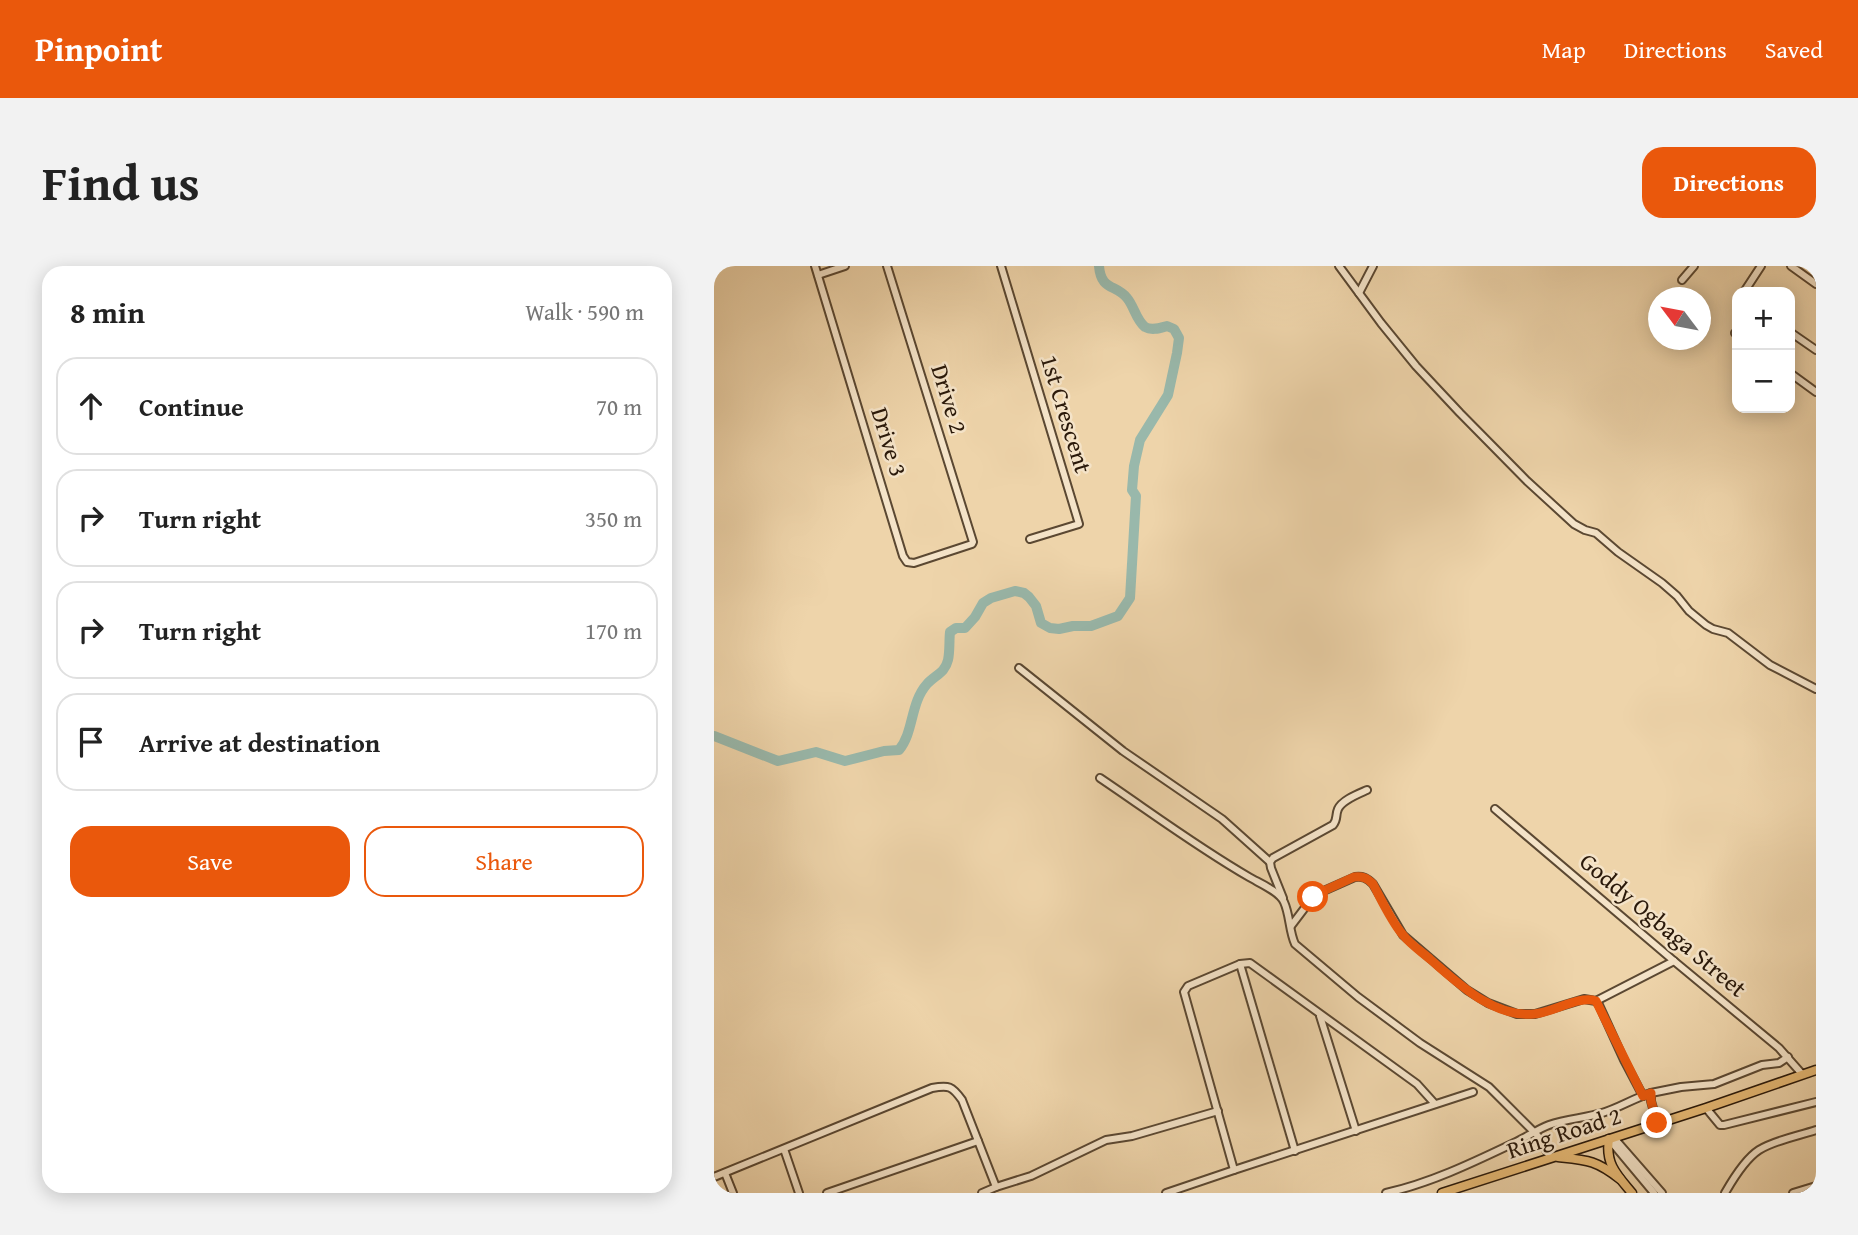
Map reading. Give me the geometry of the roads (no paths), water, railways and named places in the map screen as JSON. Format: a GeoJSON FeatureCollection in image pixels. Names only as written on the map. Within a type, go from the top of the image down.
{"type":"FeatureCollection","features":[{"type":"Feature","properties":{"kind":"main road","name":"Ring Road 2"},"geometry":{"type":"LineString","coordinates":[[1442,1193],[1816,1070]]}},
{"type":"Feature","properties":{"kind":"main road"},"geometry":{"type":"LineString","coordinates":[[1612,1139],[1607,1151],[1608,1159],[1632,1193]]}},
{"type":"Feature","properties":{"kind":"main road"},"geometry":{"type":"LineString","coordinates":[[1551,1157],[1589,1160],[1603,1166],[1620,1179]]}},
{"type":"Feature","properties":{"kind":"street","name":"Drive 3"},"geometry":{"type":"LineString","coordinates":[[815,266],[905,560],[914,564],[972,544]]}},
{"type":"Feature","properties":{"kind":"street"},"geometry":{"type":"LineString","coordinates":[[818,275],[845,266]]}},
{"type":"Feature","properties":{"kind":"street","name":"Drive 2"},"geometry":{"type":"LineString","coordinates":[[887,266],[972,544]]}},
{"type":"Feature","properties":{"kind":"street","name":"1st Crescent"},"geometry":{"type":"LineString","coordinates":[[1001,266],[1079,524],[1030,539]]}},
{"type":"Feature","properties":{"kind":"street"},"geometry":{"type":"LineString","coordinates":[[1339,266],[1397,344],[1460,413],[1574,524],[1596,533],[1662,583],[1706,625],[1728,633],[1770,664],[1816,689]]}},
{"type":"Feature","properties":{"kind":"street"},"geometry":{"type":"LineString","coordinates":[[1359,293],[1373,266]]}},
{"type":"Feature","properties":{"kind":"street"},"geometry":{"type":"LineString","coordinates":[[1682,280],[1693,266]]}},
{"type":"Feature","properties":{"kind":"street"},"geometry":{"type":"LineString","coordinates":[[1747,287],[1761,266]]}},
{"type":"Feature","properties":{"kind":"street"},"geometry":{"type":"LineString","coordinates":[[1791,266],[1816,284]]}},
{"type":"Feature","properties":{"kind":"street"},"geometry":{"type":"LineString","coordinates":[[1795,335],[1816,350]]}},
{"type":"Feature","properties":{"kind":"street"},"geometry":{"type":"LineString","coordinates":[[1795,377],[1816,392]]}},
{"type":"Feature","properties":{"kind":"street"},"geometry":{"type":"LineString","coordinates":[[1019,668],[1123,751],[1222,819],[1270,862],[1284,900],[1295,944],[1358,997],[1420,1043],[1489,1087],[1535,1132],[1551,1157]]}},
{"type":"Feature","properties":{"kind":"street"},"geometry":{"type":"LineString","coordinates":[[1100,778],[1284,900]]}},
{"type":"Feature","properties":{"kind":"street"},"geometry":{"type":"LineString","coordinates":[[1270,862],[1333,825],[1342,803],[1367,790]]}},
{"type":"Feature","properties":{"kind":"street","name":"Goddy Ogbaga Street"},"geometry":{"type":"LineString","coordinates":[[1495,809],[1740,1015],[1788,1057],[1802,1074]]}},
{"type":"Feature","properties":{"kind":"street"},"geometry":{"type":"LineString","coordinates":[[1291,926],[1319,893],[1354,877],[1367,878],[1403,935],[1467,990],[1488,1003],[1517,1014],[1535,1014],[1584,999],[1596,1001],[1674,961]]}},
{"type":"Feature","properties":{"kind":"street"},"geometry":{"type":"LineString","coordinates":[[1234,1170],[1184,992],[1188,986],[1240,964],[1247,962],[1252,965],[1417,1084],[1435,1104]]}},
{"type":"Feature","properties":{"kind":"street"},"geometry":{"type":"LineString","coordinates":[[1240,964],[1296,1151]]}},
{"type":"Feature","properties":{"kind":"street"},"geometry":{"type":"LineString","coordinates":[[1596,1001],[1643,1096]]}},
{"type":"Feature","properties":{"kind":"street"},"geometry":{"type":"LineString","coordinates":[[1320,1014],[1356,1131]]}},
{"type":"Feature","properties":{"kind":"street"},"geometry":{"type":"LineString","coordinates":[[1386,1193],[1451,1171],[1547,1125],[1615,1109],[1651,1093],[1714,1084],[1762,1065],[1779,1063],[1788,1057]]}},
{"type":"Feature","properties":{"kind":"street"},"geometry":{"type":"LineString","coordinates":[[714,1177],[932,1088],[946,1086],[956,1091],[970,1115],[996,1187]]}},
{"type":"Feature","properties":{"kind":"street"},"geometry":{"type":"LineString","coordinates":[[1166,1193],[1473,1092]]}},
{"type":"Feature","properties":{"kind":"street"},"geometry":{"type":"LineString","coordinates":[[1651,1093],[1657,1123]]}},
{"type":"Feature","properties":{"kind":"street"},"geometry":{"type":"LineString","coordinates":[[1706,1108],[1720,1125],[1724,1125],[1816,1102]]}},
{"type":"Feature","properties":{"kind":"street"},"geometry":{"type":"LineString","coordinates":[[982,1193],[1031,1176],[1106,1140],[1132,1136],[1218,1111]]}},
{"type":"Feature","properties":{"kind":"street"},"geometry":{"type":"LineString","coordinates":[[1725,1193],[1759,1150],[1816,1130]]}},
{"type":"Feature","properties":{"kind":"street"},"geometry":{"type":"LineString","coordinates":[[1612,1139],[1654,1193]]}},
{"type":"Feature","properties":{"kind":"street"},"geometry":{"type":"LineString","coordinates":[[1612,1139],[1662,1193]]}},
{"type":"Feature","properties":{"kind":"street"},"geometry":{"type":"LineString","coordinates":[[827,1193],[978,1141]]}},
{"type":"Feature","properties":{"kind":"street"},"geometry":{"type":"LineString","coordinates":[[784,1149],[799,1193]]}},
{"type":"Feature","properties":{"kind":"street"},"geometry":{"type":"LineString","coordinates":[[725,1173],[733,1193]]}},
{"type":"Feature","properties":{"kind":"street"},"geometry":{"type":"LineString","coordinates":[[1193,1184],[1196,1193]]}},
{"type":"Feature","properties":{"kind":"street"},"geometry":{"type":"LineString","coordinates":[[1793,1193],[1816,1186]]}},
{"type":"Feature","properties":{"kind":"waterway"},"geometry":{"type":"LineString","coordinates":[[714,736],[778,761],[816,752],[845,761],[899,750],[922,692],[947,664],[950,632],[956,628],[965,628],[983,603],[991,598],[1015,591],[1024,593],[1036,606],[1041,623],[1050,628],[1091,626],[1118,616],[1130,598],[1136,496],[1132,490],[1134,466],[1140,440],[1168,395],[1179,338],[1174,329],[1167,326],[1153,329],[1145,327],[1127,298],[1103,280],[1099,266]]}}]}
